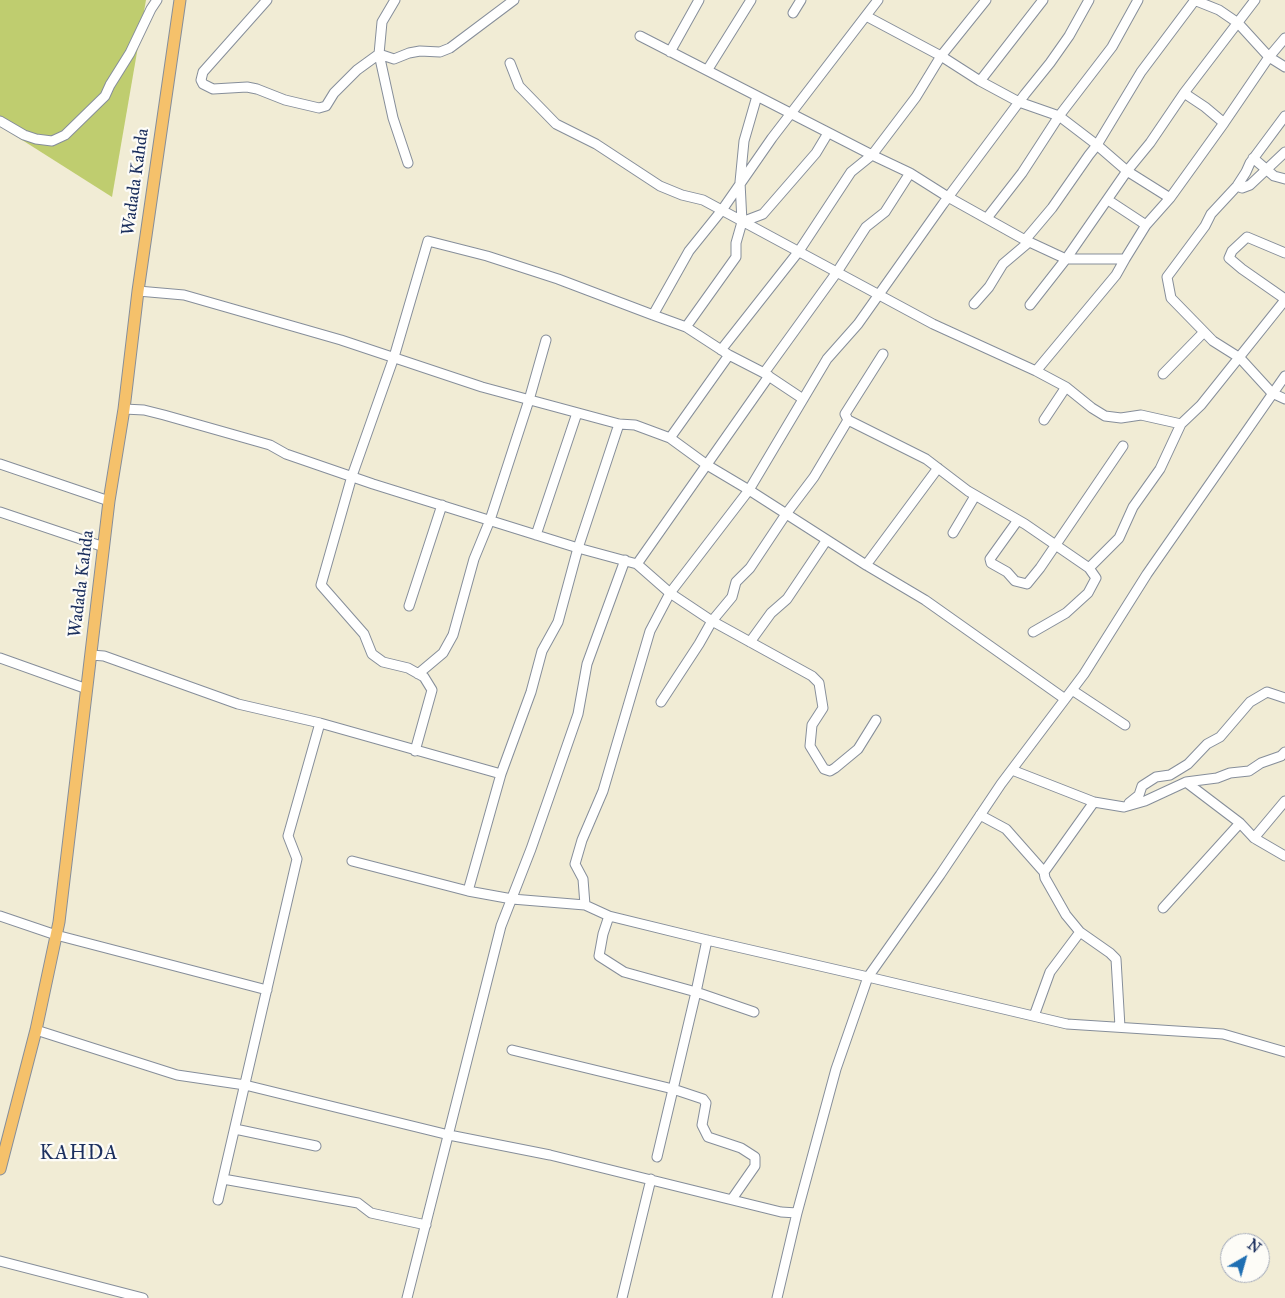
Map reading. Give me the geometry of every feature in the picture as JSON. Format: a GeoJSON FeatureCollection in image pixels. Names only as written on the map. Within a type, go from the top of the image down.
{"type":"FeatureCollection","features":[{"type":"Feature","properties":{"kind":"main road","name":"Wadada Kahda"},"geometry":{"type":"LineString","coordinates":[[0,1168],[36,1030],[56,935],[109,501],[124,409],[138,291],[180,0]]}},
{"type":"Feature","properties":{"kind":"street"},"geometry":{"type":"LineString","coordinates":[[0,121],[24,135],[36,139],[52,141],[64,135],[106,96],[158,0]]}},
{"type":"Feature","properties":{"kind":"street"},"geometry":{"type":"LineString","coordinates":[[268,0],[203,72],[200,80],[207,87],[213,89],[247,87],[285,100],[319,108],[326,106],[334,93],[357,70],[378,54]]}},
{"type":"Feature","properties":{"kind":"street"},"geometry":{"type":"LineString","coordinates":[[395,0],[382,22],[378,54],[393,118],[408,163]]}},
{"type":"Feature","properties":{"kind":"street"},"geometry":{"type":"LineString","coordinates":[[378,54],[394,59],[420,51],[440,52],[450,48],[514,0]]}},
{"type":"Feature","properties":{"kind":"street"},"geometry":{"type":"LineString","coordinates":[[670,52],[699,0]]}},
{"type":"Feature","properties":{"kind":"street"},"geometry":{"type":"LineString","coordinates":[[708,70],[751,0]]}},
{"type":"Feature","properties":{"kind":"street"},"geometry":{"type":"LineString","coordinates":[[793,13],[801,0]]}},
{"type":"Feature","properties":{"kind":"street"},"geometry":{"type":"LineString","coordinates":[[653,315],[689,251],[722,210],[772,138],[878,0]]}},
{"type":"Feature","properties":{"kind":"street"},"geometry":{"type":"LineString","coordinates":[[721,350],[799,251],[851,172],[872,155],[916,96],[941,56],[986,0]]}},
{"type":"Feature","properties":{"kind":"street"},"geometry":{"type":"LineString","coordinates":[[980,81],[1043,0]]}},
{"type":"Feature","properties":{"kind":"street"},"geometry":{"type":"LineString","coordinates":[[585,905],[584,879],[575,864],[582,840],[603,791],[650,631],[670,593],[749,490],[827,359],[858,324],[948,197],[1064,43],[1089,0]]}},
{"type":"Feature","properties":{"kind":"street"},"geometry":{"type":"LineString","coordinates":[[987,218],[1022,173],[1059,116],[1112,47],[1138,0]]}},
{"type":"Feature","properties":{"kind":"street"},"geometry":{"type":"LineString","coordinates":[[974,304],[989,287],[1003,264],[1027,241],[1098,145],[1141,72],[1194,0],[1219,10],[1238,23],[1269,57],[1285,68]]}},
{"type":"Feature","properties":{"kind":"street"},"geometry":{"type":"LineString","coordinates":[[1030,305],[1066,259],[1184,93],[1255,0]]}},
{"type":"Feature","properties":{"kind":"street"},"geometry":{"type":"LineString","coordinates":[[866,16],[941,56],[980,81],[1019,102],[1059,116],[1098,145],[1127,172],[1170,198]]}},
{"type":"Feature","properties":{"kind":"street"},"geometry":{"type":"LineString","coordinates":[[640,36],[910,173],[948,197],[1027,241],[1066,259],[1125,259]]}},
{"type":"Feature","properties":{"kind":"street"},"geometry":{"type":"LineString","coordinates":[[1036,372],[1116,276],[1146,225],[1170,198],[1269,57],[1285,38]]}},
{"type":"Feature","properties":{"kind":"street"},"geometry":{"type":"LineString","coordinates":[[510,63],[519,86],[556,124],[596,144],[660,186],[682,195],[703,200],[933,324],[1066,387],[1105,416],[1121,418],[1141,414],[1181,424]]}},
{"type":"Feature","properties":{"kind":"street"},"geometry":{"type":"LineString","coordinates":[[1184,93],[1224,123]]}},
{"type":"Feature","properties":{"kind":"street"},"geometry":{"type":"LineString","coordinates":[[686,327],[736,257],[736,243],[742,222],[740,182],[744,141],[757,96]]}},
{"type":"Feature","properties":{"kind":"street"},"geometry":{"type":"LineString","coordinates":[[1285,116],[1253,158],[1236,186],[1211,214],[1205,226],[1167,277],[1171,298],[1213,341],[1240,358],[1272,393],[1285,399]]}},
{"type":"Feature","properties":{"kind":"street"},"geometry":{"type":"LineString","coordinates":[[742,222],[763,214],[816,152],[828,133]]}},
{"type":"Feature","properties":{"kind":"street"},"geometry":{"type":"LineString","coordinates":[[1236,186],[1242,188],[1250,185],[1285,152]]}},
{"type":"Feature","properties":{"kind":"street"},"geometry":{"type":"LineString","coordinates":[[1253,158],[1274,176],[1285,179]]}},
{"type":"Feature","properties":{"kind":"street"},"geometry":{"type":"LineString","coordinates":[[637,564],[707,466],[866,227],[885,212],[910,173]]}},
{"type":"Feature","properties":{"kind":"street"},"geometry":{"type":"LineString","coordinates":[[1108,200],[1146,225]]}},
{"type":"Feature","properties":{"kind":"street"},"geometry":{"type":"LineString","coordinates":[[1089,568],[1119,538],[1133,507],[1160,469],[1181,424],[1201,405],[1285,300],[1230,258],[1232,251],[1247,237],[1285,253]]}},
{"type":"Feature","properties":{"kind":"street"},"geometry":{"type":"LineString","coordinates":[[415,751],[432,690],[424,677],[408,668],[384,662],[372,654],[364,634],[322,585],[352,476],[394,357],[428,241],[486,256],[558,279],[686,327],[729,355],[767,374],[803,399]]}},
{"type":"Feature","properties":{"kind":"street"},"geometry":{"type":"LineString","coordinates":[[138,291],[184,295],[394,357],[482,388],[620,424],[635,425],[670,438],[707,466],[749,490],[826,540],[925,600],[1065,699]]}},
{"type":"Feature","properties":{"kind":"street"},"geometry":{"type":"LineString","coordinates":[[1163,374],[1204,332]]}},
{"type":"Feature","properties":{"kind":"street"},"geometry":{"type":"LineString","coordinates":[[418,674],[443,653],[453,635],[474,559],[490,520],[529,400],[546,340]]}},
{"type":"Feature","properties":{"kind":"street"},"geometry":{"type":"LineString","coordinates":[[883,354],[845,414],[848,420],[926,459],[976,496],[1018,520],[1089,568],[1096,578],[1088,593],[1066,613],[1033,632]]}},
{"type":"Feature","properties":{"kind":"street"},"geometry":{"type":"LineString","coordinates":[[670,438],[729,355]]}},
{"type":"Feature","properties":{"kind":"street"},"geometry":{"type":"LineString","coordinates":[[777,1298],[797,1213],[836,1069],[868,977],[1012,770],[1084,674],[1177,529],[1203,496],[1285,376]]}},
{"type":"Feature","properties":{"kind":"street"},"geometry":{"type":"LineString","coordinates":[[1044,420],[1066,387]]}},
{"type":"Feature","properties":{"kind":"street"},"geometry":{"type":"LineString","coordinates":[[124,409],[164,414],[261,442],[286,454],[352,476],[578,548],[637,564],[670,593],[712,621],[812,676],[819,683],[823,708],[812,725],[810,746],[824,769],[830,770],[835,768],[858,748],[876,720]]}},
{"type":"Feature","properties":{"kind":"street"},"geometry":{"type":"LineString","coordinates":[[536,535],[577,413]]}},
{"type":"Feature","properties":{"kind":"street"},"geometry":{"type":"LineString","coordinates":[[661,702],[712,621],[732,597],[736,582],[750,568],[786,514],[814,477],[848,420]]}},
{"type":"Feature","properties":{"kind":"street"},"geometry":{"type":"LineString","coordinates":[[468,891],[501,774],[531,692],[542,651],[558,622],[578,548],[620,424]]}},
{"type":"Feature","properties":{"kind":"street"},"geometry":{"type":"LineString","coordinates":[[1018,520],[990,559],[992,564],[1007,572],[1015,581],[1027,584],[1056,546],[1122,446]]}},
{"type":"Feature","properties":{"kind":"street"},"geometry":{"type":"LineString","coordinates":[[0,464],[109,501]]}},
{"type":"Feature","properties":{"kind":"street"},"geometry":{"type":"LineString","coordinates":[[866,565],[938,468]]}},
{"type":"Feature","properties":{"kind":"street"},"geometry":{"type":"LineString","coordinates":[[954,533],[976,496]]}},
{"type":"Feature","properties":{"kind":"street"},"geometry":{"type":"LineString","coordinates":[[409,606],[442,505]]}},
{"type":"Feature","properties":{"kind":"street"},"geometry":{"type":"LineString","coordinates":[[0,512],[104,547]]}},
{"type":"Feature","properties":{"kind":"street"},"geometry":{"type":"LineString","coordinates":[[750,642],[770,613],[787,599],[826,540]]}},
{"type":"Feature","properties":{"kind":"street"},"geometry":{"type":"LineString","coordinates":[[407,1298],[501,926],[532,850],[578,714],[587,664],[625,560]]}},
{"type":"Feature","properties":{"kind":"street"},"geometry":{"type":"LineString","coordinates":[[91,655],[104,656],[238,704],[320,723],[501,774]]}},
{"type":"Feature","properties":{"kind":"street"},"geometry":{"type":"LineString","coordinates":[[0,658],[87,689]]}},
{"type":"Feature","properties":{"kind":"street"},"geometry":{"type":"LineString","coordinates":[[1072,690],[1125,725]]}},
{"type":"Feature","properties":{"kind":"street"},"geometry":{"type":"LineString","coordinates":[[1124,807],[1139,795],[1142,786],[1156,777],[1170,775],[1188,764],[1207,744],[1220,738],[1250,702],[1267,692],[1285,698],[1285,694]]}},
{"type":"Feature","properties":{"kind":"street"},"geometry":{"type":"LineString","coordinates":[[218,1200],[297,859],[288,836],[320,723]]}},
{"type":"Feature","properties":{"kind":"street"},"geometry":{"type":"LineString","coordinates":[[1012,770],[1094,802],[1124,807],[1145,801],[1186,782],[1248,771],[1261,762],[1281,756],[1285,752]]}},
{"type":"Feature","properties":{"kind":"street"},"geometry":{"type":"LineString","coordinates":[[1186,782],[1240,824],[1254,838],[1285,856]]}},
{"type":"Feature","properties":{"kind":"street"},"geometry":{"type":"LineString","coordinates":[[1254,838],[1285,801]]}},
{"type":"Feature","properties":{"kind":"street"},"geometry":{"type":"LineString","coordinates":[[1094,802],[1044,872],[1044,878],[1066,915],[1080,932],[1110,952],[1116,959],[1120,1027]]}},
{"type":"Feature","properties":{"kind":"street"},"geometry":{"type":"LineString","coordinates":[[980,815],[1006,829],[1044,872]]}},
{"type":"Feature","properties":{"kind":"street"},"geometry":{"type":"LineString","coordinates":[[1163,908],[1240,824]]}},
{"type":"Feature","properties":{"kind":"street"},"geometry":{"type":"LineString","coordinates":[[352,861],[468,891],[512,899],[585,905],[609,916],[706,940],[1067,1024],[1223,1034],[1285,1052]]}},
{"type":"Feature","properties":{"kind":"street"},"geometry":{"type":"LineString","coordinates":[[0,916],[56,935],[267,990]]}},
{"type":"Feature","properties":{"kind":"street"},"geometry":{"type":"LineString","coordinates":[[609,916],[599,956],[624,972],[696,992],[754,1012]]}},
{"type":"Feature","properties":{"kind":"street"},"geometry":{"type":"LineString","coordinates":[[1034,1016],[1050,972],[1080,932]]}},
{"type":"Feature","properties":{"kind":"street"},"geometry":{"type":"LineString","coordinates":[[657,1156],[696,992],[706,940]]}},
{"type":"Feature","properties":{"kind":"street"},"geometry":{"type":"LineString","coordinates":[[36,1030],[177,1075],[245,1085],[449,1135],[550,1155],[782,1212],[797,1213]]}},
{"type":"Feature","properties":{"kind":"street"},"geometry":{"type":"LineString","coordinates":[[512,1050],[673,1089],[703,1099],[706,1103],[702,1125],[708,1137],[741,1148],[755,1157],[755,1166],[732,1199]]}},
{"type":"Feature","properties":{"kind":"street"},"geometry":{"type":"LineString","coordinates":[[235,1129],[316,1146]]}},
{"type":"Feature","properties":{"kind":"street"},"geometry":{"type":"LineString","coordinates":[[223,1179],[358,1203],[370,1213],[426,1225]]}},
{"type":"Feature","properties":{"kind":"street"},"geometry":{"type":"LineString","coordinates":[[622,1298],[651,1179]]}},
{"type":"Feature","properties":{"kind":"street"},"geometry":{"type":"LineString","coordinates":[[0,1261],[144,1298]]}},
{"type":"Feature","properties":{"kind":"green space"},"geometry":{"type":"Polygon","coordinates":[[[0,0],[146,0],[112,197],[0,126],[0,0]]]}},
{"type":"Feature","properties":{"kind":"district","name":"KAHDA"},"geometry":{"type":"Point","coordinates":[79,1154]}}]}
